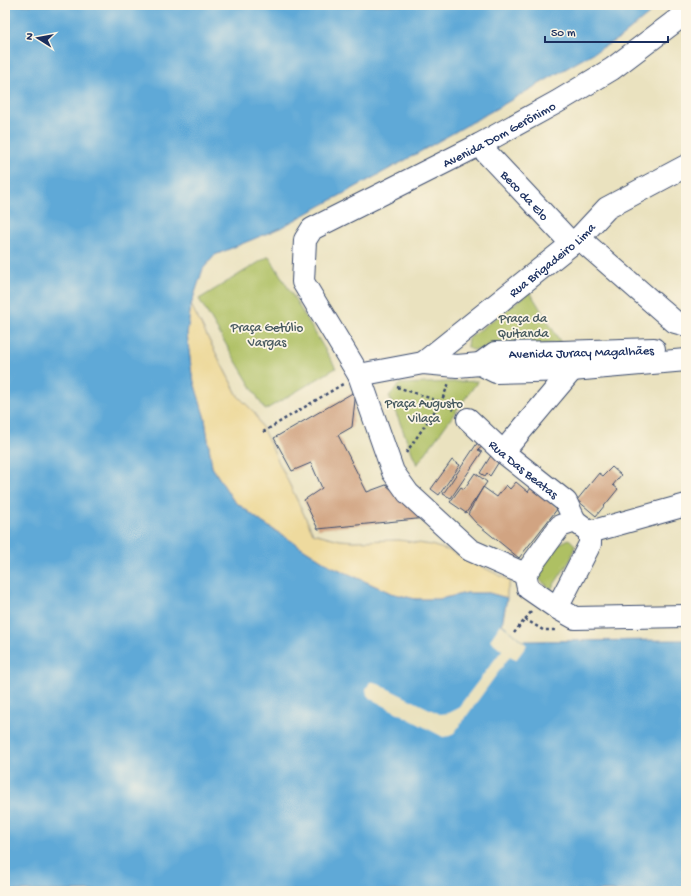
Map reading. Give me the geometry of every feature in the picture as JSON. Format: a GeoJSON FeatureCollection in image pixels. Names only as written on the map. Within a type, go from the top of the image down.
{"type":"FeatureCollection","features":[{"type":"Feature","properties":{"kind":"street","name":"Avenida Dom Gerônimo"},"geometry":{"type":"LineString","coordinates":[[359,375],[302,282],[305,240],[312,229],[479,145],[557,102],[612,69],[686,13]]}},
{"type":"Feature","properties":{"kind":"street","name":"Beco da Elo"},"geometry":{"type":"LineString","coordinates":[[479,145],[575,241],[680,324]]}},
{"type":"Feature","properties":{"kind":"street","name":"Rua Brigadeiro Lima"},"geometry":{"type":"LineString","coordinates":[[423,364],[575,241],[607,208],[686,166]]}},
{"type":"Feature","properties":{"kind":"street","name":"Avenida Juracy Magalhães"},"geometry":{"type":"LineString","coordinates":[[359,375],[423,364],[456,366],[480,364],[496,372],[686,348]]}},
{"type":"Feature","properties":{"kind":"street","name":"Avenida Juracy Magalhães"},"geometry":{"type":"LineString","coordinates":[[565,364],[686,360]]}},
{"type":"Feature","properties":{"kind":"street"},"geometry":{"type":"LineString","coordinates":[[503,452],[565,364]]}},
{"type":"Feature","properties":{"kind":"street"},"geometry":{"type":"LineString","coordinates":[[359,375],[393,472],[408,494],[470,550],[524,574]]}},
{"type":"Feature","properties":{"kind":"street","name":"Rua Das Beatas"},"geometry":{"type":"LineString","coordinates":[[468,419],[503,452],[566,502],[583,527]]}},
{"type":"Feature","properties":{"kind":"street"},"geometry":{"type":"LineString","coordinates":[[524,574],[560,526],[583,527],[686,505]]}},
{"type":"Feature","properties":{"kind":"street"},"geometry":{"type":"LineString","coordinates":[[549,603],[590,544],[583,527]]}},
{"type":"Feature","properties":{"kind":"street"},"geometry":{"type":"LineString","coordinates":[[524,574],[528,588],[549,603],[575,618],[686,616]]}},
{"type":"Feature","properties":{"kind":"path"},"geometry":{"type":"LineString","coordinates":[[264,432],[359,375]]}},
{"type":"Feature","properties":{"kind":"path"},"geometry":{"type":"LineString","coordinates":[[393,472],[441,402]]}},
{"type":"Feature","properties":{"kind":"path"},"geometry":{"type":"LineString","coordinates":[[514,633],[525,619],[549,603]]}},
{"type":"Feature","properties":{"kind":"green space","name":"Praça Getúlio Vargas"},"geometry":{"type":"Polygon","coordinates":[[[269,256],[336,368],[265,410],[199,299],[269,256]]]}},
{"type":"Feature","properties":{"kind":"green space","name":"Praça da Quitanda"},"geometry":{"type":"Polygon","coordinates":[[[530,292],[561,343],[472,350],[467,346],[468,339],[530,292]]]}},
{"type":"Feature","properties":{"kind":"green space","name":"Praça Augusto Vilaça"},"geometry":{"type":"Polygon","coordinates":[[[478,381],[417,465],[389,396],[400,384],[478,381]]]}},
{"type":"Feature","properties":{"kind":"green space"},"geometry":{"type":"Polygon","coordinates":[[[569,539],[575,545],[571,559],[551,589],[534,575],[555,546],[569,539]]]}},
{"type":"Feature","properties":{"kind":"sand"},"geometry":{"type":"Polygon","coordinates":[[[191,305],[238,396],[255,413],[313,533],[340,540],[399,540],[431,545],[450,551],[505,578],[510,582],[507,591],[507,598],[489,593],[467,593],[439,599],[415,599],[391,593],[331,566],[263,523],[233,500],[212,467],[205,419],[192,375],[187,334],[191,305]]]}},
{"type":"Feature","properties":{"kind":"water"},"geometry":{"type":"Polygon","coordinates":[[[5,5],[660,5],[621,37],[402,162],[280,228],[215,255],[203,269],[191,305],[187,334],[192,375],[205,419],[212,467],[233,500],[263,523],[331,566],[391,593],[415,599],[439,599],[467,593],[489,593],[507,598],[502,624],[522,641],[686,640],[686,891],[5,891],[5,5]]]}},
{"type":"Feature","properties":{"kind":"pier"},"geometry":{"type":"Polygon","coordinates":[[[501,624],[527,645],[516,660],[510,656],[455,732],[450,736],[443,737],[371,699],[367,695],[366,689],[370,682],[374,682],[440,714],[449,713],[457,709],[502,650],[490,640],[501,624]]]}},
{"type":"Feature","properties":{"kind":"building"},"geometry":{"type":"Polygon","coordinates":[[[356,391],[352,427],[338,435],[367,492],[386,485],[426,518],[318,529],[304,500],[322,488],[311,463],[292,471],[274,438],[356,391]]]}},
{"type":"Feature","properties":{"kind":"building"},"geometry":{"type":"Polygon","coordinates":[[[478,442],[484,445],[478,450],[482,452],[451,498],[443,494],[478,442]]]}},
{"type":"Feature","properties":{"kind":"building"},"geometry":{"type":"Polygon","coordinates":[[[492,454],[500,460],[490,476],[487,473],[485,476],[480,473],[492,454]]]}},
{"type":"Feature","properties":{"kind":"building"},"geometry":{"type":"Polygon","coordinates":[[[452,460],[460,465],[439,495],[431,489],[452,460]]]}},
{"type":"Feature","properties":{"kind":"building"},"geometry":{"type":"Polygon","coordinates":[[[612,467],[621,475],[613,485],[618,489],[596,516],[577,500],[599,473],[603,476],[612,467]]]}},
{"type":"Feature","properties":{"kind":"building"},"geometry":{"type":"Polygon","coordinates":[[[475,473],[487,482],[466,513],[450,502],[461,487],[464,489],[475,473]]]}},
{"type":"Feature","properties":{"kind":"building"},"geometry":{"type":"Polygon","coordinates":[[[516,482],[528,492],[531,488],[558,508],[519,558],[476,523],[468,514],[483,487],[497,497],[506,485],[510,489],[516,482]]]}}]}
